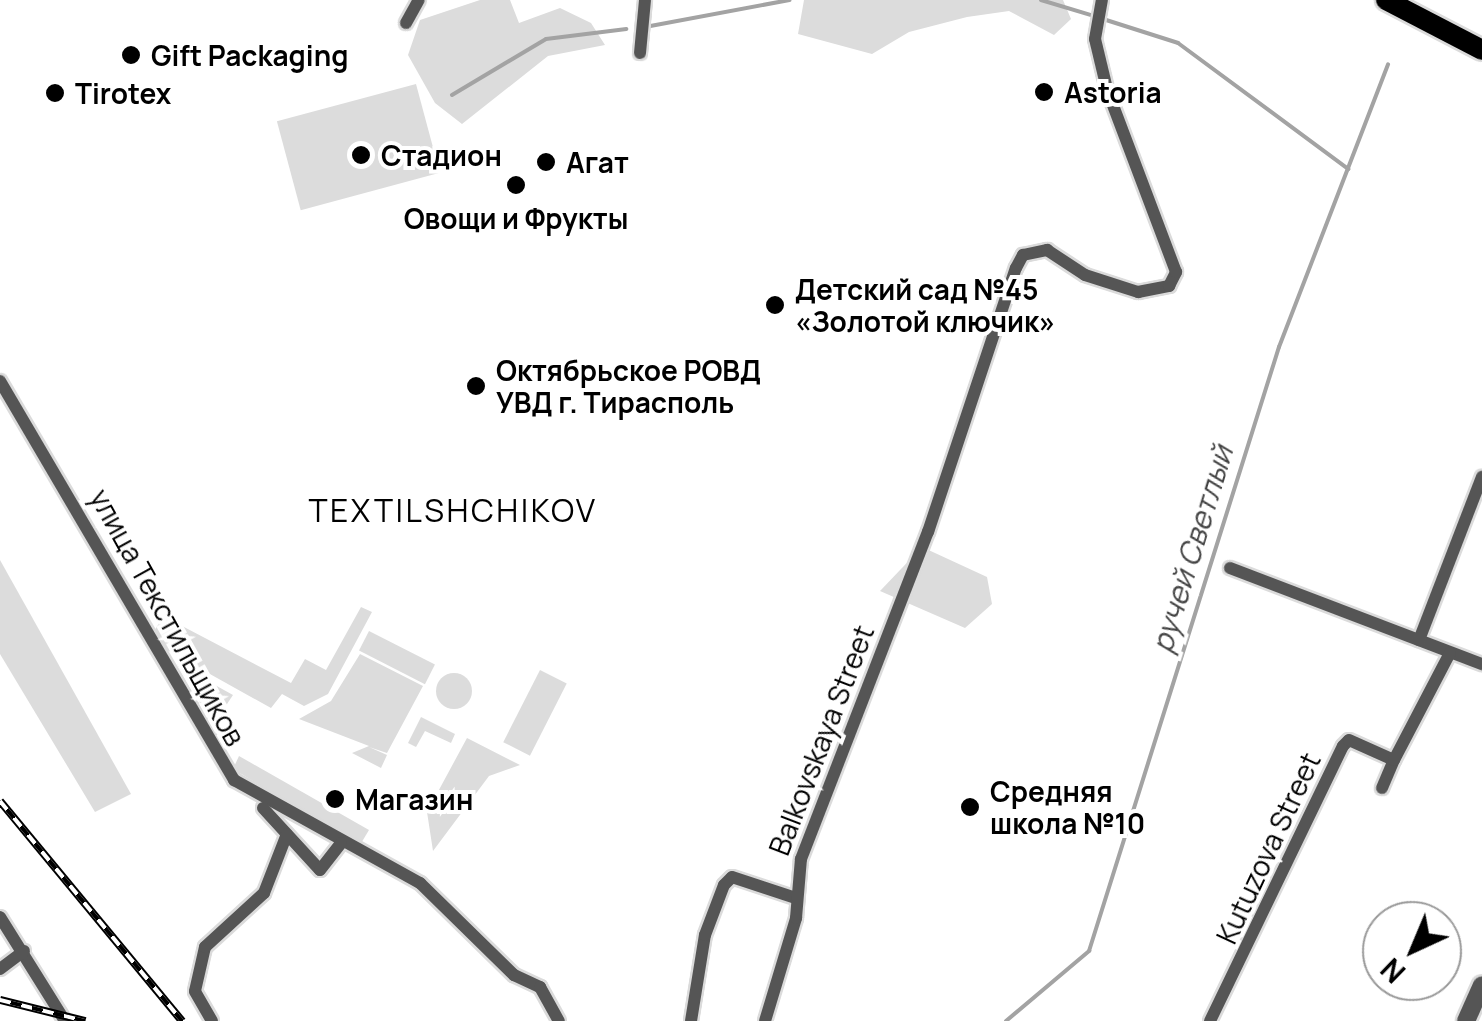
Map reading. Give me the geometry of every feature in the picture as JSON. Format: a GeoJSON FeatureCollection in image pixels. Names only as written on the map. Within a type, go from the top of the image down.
{"type":"FeatureCollection","features":[{"type":"Feature","properties":{"kind":"main road"},"geometry":{"type":"LineString","coordinates":[[1386,0],[1482,50]]}},
{"type":"Feature","properties":{"kind":"street"},"geometry":{"type":"LineString","coordinates":[[406,22],[419,0]]}},
{"type":"Feature","properties":{"kind":"street"},"geometry":{"type":"LineString","coordinates":[[640,53],[645,0]]}},
{"type":"Feature","properties":{"kind":"street","name":"Balkovskaya Street"},"geometry":{"type":"LineString","coordinates":[[765,1021],[796,898],[801,859],[904,595],[1023,256],[1056,252],[1084,275],[1138,292],[1169,286],[1176,272],[1107,90],[1096,28],[1101,2]]}},
{"type":"Feature","properties":{"kind":"street","name":"улица Текстильщиков"},"geometry":{"type":"LineString","coordinates":[[0,382],[43,442],[204,739],[254,799],[420,882],[514,974],[540,988],[559,1021]]}},
{"type":"Feature","properties":{"kind":"street"},"geometry":{"type":"LineString","coordinates":[[1419,640],[1482,477]]}},
{"type":"Feature","properties":{"kind":"street"},"geometry":{"type":"LineString","coordinates":[[1230,568],[1482,664]]}},
{"type":"Feature","properties":{"kind":"street"},"geometry":{"type":"LineString","coordinates":[[1382,788],[1450,654]]}},
{"type":"Feature","properties":{"kind":"street","name":"Kutuzova Street"},"geometry":{"type":"LineString","coordinates":[[1210,1021],[1343,746],[1349,740],[1394,760]]}},
{"type":"Feature","properties":{"kind":"street"},"geometry":{"type":"LineString","coordinates":[[254,799],[320,870],[342,843]]}},
{"type":"Feature","properties":{"kind":"street"},"geometry":{"type":"LineString","coordinates":[[212,1021],[195,991],[204,947],[264,893],[287,834]]}},
{"type":"Feature","properties":{"kind":"street"},"geometry":{"type":"LineString","coordinates":[[691,1021],[704,935],[724,885],[732,877],[796,898]]}},
{"type":"Feature","properties":{"kind":"street"},"geometry":{"type":"LineString","coordinates":[[0,918],[65,1021]]}},
{"type":"Feature","properties":{"kind":"street"},"geometry":{"type":"LineString","coordinates":[[0,969],[24,951]]}},
{"type":"Feature","properties":{"kind":"street"},"geometry":{"type":"LineString","coordinates":[[1466,1021],[1482,985]]}},
{"type":"Feature","properties":{"kind":"shaded area"},"geometry":{"type":"Polygon","coordinates":[[[480,0],[510,0],[519,23],[560,8],[591,23],[605,45],[548,56],[462,124],[435,103],[408,55],[420,20],[480,0]]]}},
{"type":"Feature","properties":{"kind":"shaded area"},"geometry":{"type":"Polygon","coordinates":[[[804,0],[1063,0],[1071,19],[1054,35],[1009,11],[967,17],[909,32],[872,54],[798,34],[804,0]]]}},
{"type":"Feature","properties":{"kind":"shaded area","name":"Стадион"},"geometry":{"type":"Polygon","coordinates":[[[416,84],[440,173],[301,210],[277,121],[416,84]]]}},
{"type":"Feature","properties":{"kind":"shaded area"},"geometry":{"type":"Polygon","coordinates":[[[922,547],[987,577],[992,604],[965,628],[880,591],[922,547]]]}},
{"type":"Feature","properties":{"kind":"shaded area"},"geometry":{"type":"Polygon","coordinates":[[[0,560],[131,794],[95,812],[0,654],[0,560]]]}},
{"type":"Feature","properties":{"kind":"shaded area"},"geometry":{"type":"Polygon","coordinates":[[[361,607],[372,612],[328,694],[304,706],[282,694],[271,708],[149,640],[163,616],[291,683],[305,659],[326,670],[361,607]]]}},
{"type":"Feature","properties":{"kind":"shaded area"},"geometry":{"type":"Polygon","coordinates":[[[369,631],[435,665],[425,684],[359,651],[369,631]]]}},
{"type":"Feature","properties":{"kind":"shaded area"},"geometry":{"type":"Polygon","coordinates":[[[360,654],[423,686],[387,753],[369,747],[387,755],[381,768],[352,753],[369,746],[299,719],[331,701],[360,654]]]}},
{"type":"Feature","properties":{"kind":"shaded area"},"geometry":{"type":"Polygon","coordinates":[[[177,664],[233,695],[213,725],[177,664]]]}},
{"type":"Feature","properties":{"kind":"shaded area"},"geometry":{"type":"Polygon","coordinates":[[[540,670],[567,684],[530,756],[503,742],[540,670]]]}},
{"type":"Feature","properties":{"kind":"shaded area"},"geometry":{"type":"Polygon","coordinates":[[[454,673],[467,678],[472,691],[467,704],[454,709],[441,704],[436,691],[441,678],[454,673]]]}},
{"type":"Feature","properties":{"kind":"shaded area"},"geometry":{"type":"Polygon","coordinates":[[[421,717],[455,734],[451,743],[425,731],[416,747],[408,743],[421,717]]]}},
{"type":"Feature","properties":{"kind":"shaded area"},"geometry":{"type":"Polygon","coordinates":[[[467,738],[520,765],[489,776],[433,851],[427,812],[467,738]]]}},
{"type":"Feature","properties":{"kind":"shaded area"},"geometry":{"type":"Polygon","coordinates":[[[239,756],[369,830],[360,845],[233,769],[239,756]]]}},
{"type":"Feature","properties":{"kind":"waterway"},"geometry":{"type":"LineString","coordinates":[[645,27],[789,0]]}},
{"type":"Feature","properties":{"kind":"waterway"},"geometry":{"type":"LineString","coordinates":[[1041,0],[1094,16]]}},
{"type":"Feature","properties":{"kind":"waterway"},"geometry":{"type":"LineString","coordinates":[[1103,19],[1178,43],[1348,169]]}},
{"type":"Feature","properties":{"kind":"waterway"},"geometry":{"type":"LineString","coordinates":[[452,95],[546,39],[626,29]]}},
{"type":"Feature","properties":{"kind":"waterway","name":"ручей Светлый"},"geometry":{"type":"LineString","coordinates":[[1006,1021],[1089,951],[1279,347],[1388,64]]}},
{"type":"Feature","properties":{"kind":"railway"},"geometry":{"type":"LineString","coordinates":[[0,801],[182,1021]]}},
{"type":"Feature","properties":{"kind":"railway"},"geometry":{"type":"LineString","coordinates":[[0,1000],[85,1021]]}},
{"type":"Feature","properties":{"kind":"place","name":"Gift Packaging"},"geometry":{"type":"Point","coordinates":[131,55]}},
{"type":"Feature","properties":{"kind":"place","name":"Astoria"},"geometry":{"type":"Point","coordinates":[1044,92]}},
{"type":"Feature","properties":{"kind":"place","name":"Tirotex"},"geometry":{"type":"Point","coordinates":[55,93]}},
{"type":"Feature","properties":{"kind":"place","name":"Стадион"},"geometry":{"type":"Point","coordinates":[361,155]}},
{"type":"Feature","properties":{"kind":"place","name":"Агат"},"geometry":{"type":"Point","coordinates":[546,162]}},
{"type":"Feature","properties":{"kind":"place","name":"Овощи и Фрукты"},"geometry":{"type":"Point","coordinates":[516,185]}},
{"type":"Feature","properties":{"kind":"place","name":"Детский сад №45 «Золотой ключик»"},"geometry":{"type":"Point","coordinates":[775,305]}},
{"type":"Feature","properties":{"kind":"place","name":"Октябрьское РОВД УВД г. Тирасполь"},"geometry":{"type":"Point","coordinates":[476,386]}},
{"type":"Feature","properties":{"kind":"place","name":"Магазин"},"geometry":{"type":"Point","coordinates":[335,799]}},
{"type":"Feature","properties":{"kind":"place","name":"Средняя школа №10"},"geometry":{"type":"Point","coordinates":[970,807]}},
{"type":"Feature","properties":{"kind":"district","name":"TEXTILSHCHIKOV"},"geometry":{"type":"Point","coordinates":[453,510]}}]}
